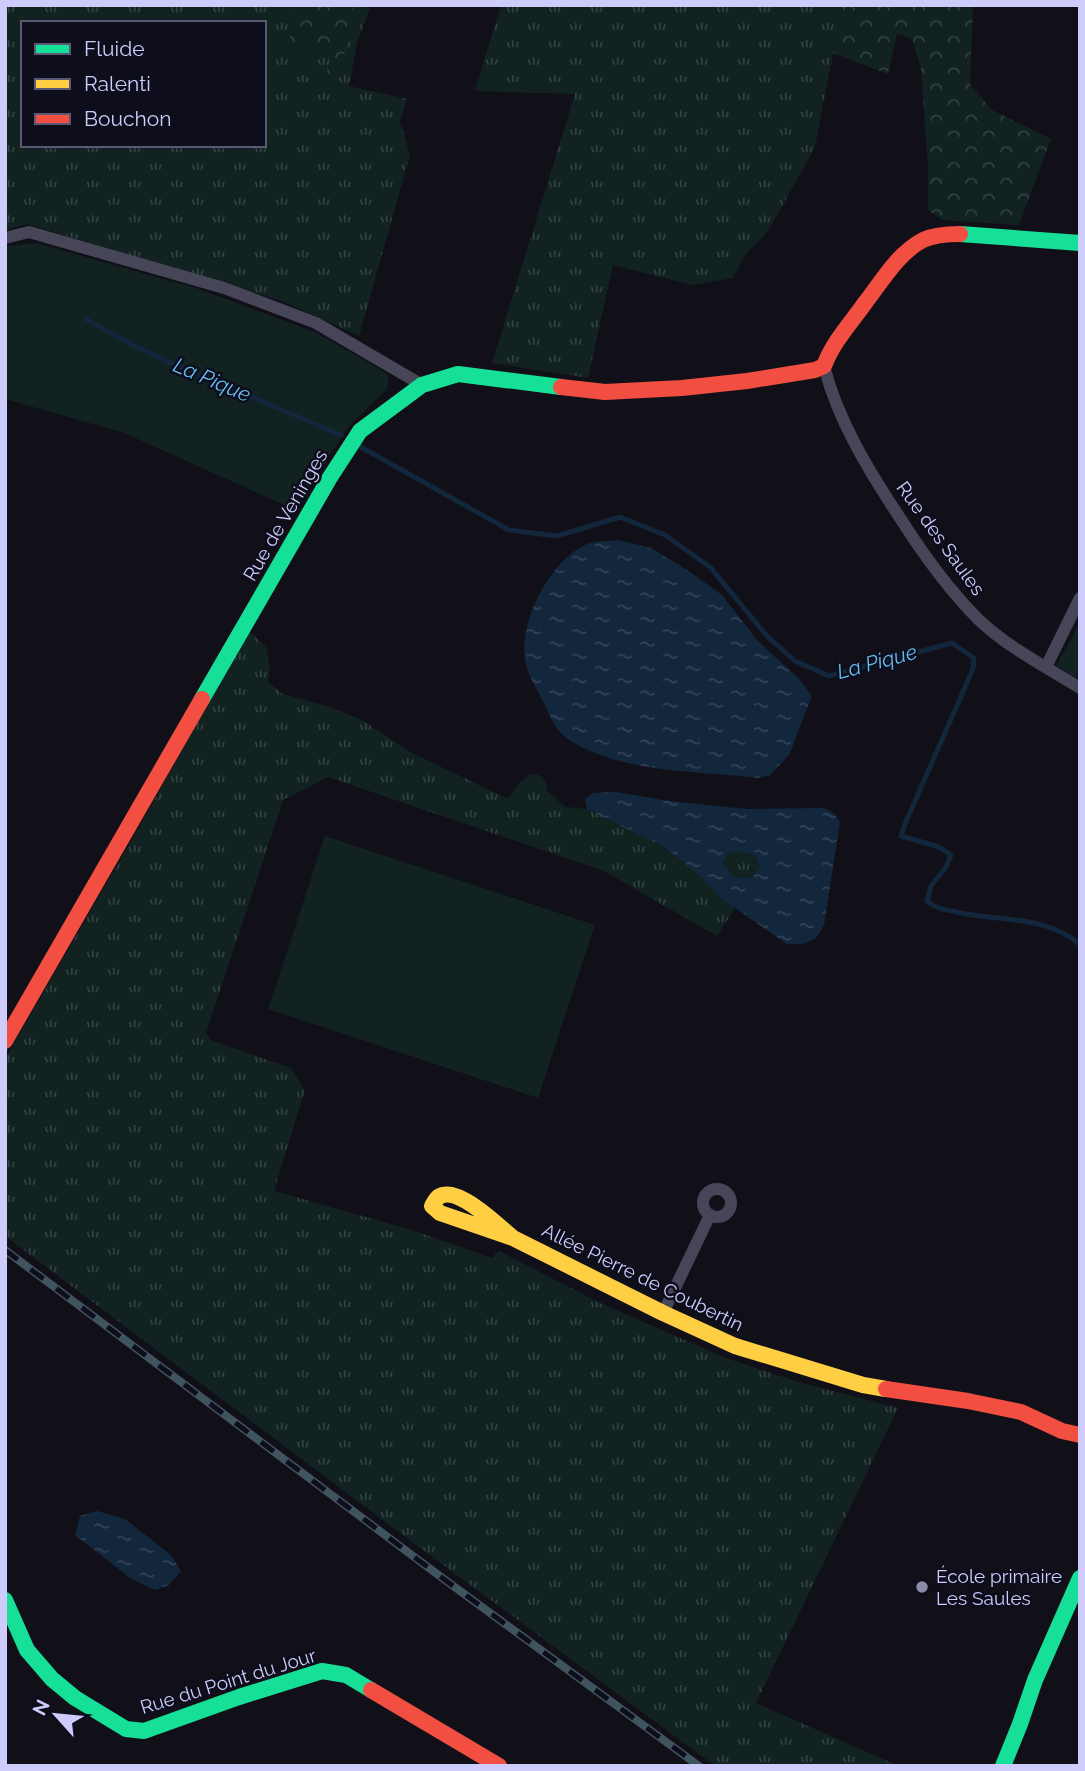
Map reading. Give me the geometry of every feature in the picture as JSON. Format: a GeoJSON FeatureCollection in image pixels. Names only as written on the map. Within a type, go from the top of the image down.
{"type":"FeatureCollection","features":[{"type":"Feature","properties":{"kind":"street"},"geometry":{"type":"LineString","coordinates":[[5,237],[29,232],[224,288],[316,323],[422,385]]}},
{"type":"Feature","properties":{"kind":"street"},"geometry":{"type":"LineString","coordinates":[[824,366],[832,347],[892,267],[923,241],[954,233],[1080,243]]}},
{"type":"Feature","properties":{"kind":"street","name":"Rue de Veninges"},"geometry":{"type":"LineString","coordinates":[[5,1041],[340,461],[360,431],[422,385],[458,374],[605,392],[747,381],[815,370],[824,366]]}},
{"type":"Feature","properties":{"kind":"street","name":"Rue des Saules"},"geometry":{"type":"LineString","coordinates":[[824,366],[836,403],[877,484],[951,590],[980,621],[1010,644],[1080,688]]}},
{"type":"Feature","properties":{"kind":"street"},"geometry":{"type":"LineString","coordinates":[[1046,667],[1080,598]]}},
{"type":"Feature","properties":{"kind":"street"},"geometry":{"type":"LineString","coordinates":[[663,1313],[710,1215]]}},
{"type":"Feature","properties":{"kind":"street","name":"Allée Pierre de Coubertin"},"geometry":{"type":"LineString","coordinates":[[513,1237],[663,1313],[735,1346],[863,1385],[1021,1412],[1062,1431],[1080,1435]]}},
{"type":"Feature","properties":{"kind":"street"},"geometry":{"type":"LineString","coordinates":[[1003,1766],[1035,1680],[1080,1578]]}},
{"type":"Feature","properties":{"kind":"street","name":"Rue du Point du Jour"},"geometry":{"type":"LineString","coordinates":[[5,1600],[10,1627],[52,1679],[75,1698],[126,1729],[144,1731],[322,1671],[346,1675],[499,1766]]}},
{"type":"Feature","properties":{"kind":"green space"},"geometry":{"type":"Polygon","coordinates":[[[5,5],[295,5],[289,46],[331,54],[338,79],[355,5],[371,5],[357,43],[349,86],[407,99],[400,122],[410,155],[359,336],[282,301],[27,224],[5,230],[5,5]]]}},
{"type":"Feature","properties":{"kind":"green space"},"geometry":{"type":"Polygon","coordinates":[[[295,5],[355,5],[339,80],[326,76],[331,54],[289,46],[295,5]]]}},
{"type":"Feature","properties":{"kind":"green space"},"geometry":{"type":"Polygon","coordinates":[[[501,5],[845,5],[815,147],[771,226],[746,253],[733,278],[692,285],[613,265],[588,378],[492,363],[575,94],[475,91],[501,5]]]}},
{"type":"Feature","properties":{"kind":"green space"},"geometry":{"type":"Polygon","coordinates":[[[845,5],[973,5],[970,84],[992,110],[1051,139],[1019,225],[942,220],[928,210],[928,167],[921,68],[912,39],[897,34],[888,74],[833,53],[845,5]]]}},
{"type":"Feature","properties":{"kind":"green space"},"geometry":{"type":"Polygon","coordinates":[[[36,243],[199,289],[315,332],[388,375],[388,388],[350,425],[305,492],[291,508],[124,433],[5,399],[5,246],[36,243]]]}},
{"type":"Feature","properties":{"kind":"green space"},"geometry":{"type":"Polygon","coordinates":[[[1080,623],[1080,679],[1056,666],[1080,623]]]}},
{"type":"Feature","properties":{"kind":"green space"},"geometry":{"type":"Polygon","coordinates":[[[248,630],[266,647],[270,667],[268,682],[283,694],[327,706],[362,720],[410,752],[508,799],[520,782],[531,774],[539,775],[546,782],[547,791],[565,807],[587,809],[666,848],[735,908],[717,936],[604,871],[328,777],[283,800],[206,1033],[211,1040],[291,1068],[305,1090],[274,1191],[412,1230],[492,1258],[499,1251],[600,1303],[726,1358],[798,1382],[898,1408],[756,1703],[899,1766],[715,1766],[5,1236],[5,1059],[150,808],[248,630]]]}},
{"type":"Feature","properties":{"kind":"green space"},"geometry":{"type":"Polygon","coordinates":[[[325,836],[595,925],[538,1098],[268,1009],[325,836]]]}},
{"type":"Feature","properties":{"kind":"green space"},"geometry":{"type":"Polygon","coordinates":[[[740,851],[755,856],[760,867],[752,877],[735,878],[721,863],[728,854],[740,851]]]}},
{"type":"Feature","properties":{"kind":"water"},"geometry":{"type":"Polygon","coordinates":[[[618,540],[651,548],[722,595],[757,640],[798,678],[812,696],[789,755],[770,775],[757,778],[688,772],[618,761],[576,744],[556,726],[526,665],[524,644],[532,610],[550,577],[573,552],[587,544],[618,540]]]}},
{"type":"Feature","properties":{"kind":"water"},"geometry":{"type":"Polygon","coordinates":[[[616,792],[746,809],[824,808],[834,813],[840,822],[824,925],[816,938],[803,944],[787,944],[722,899],[666,848],[587,809],[585,799],[592,793],[616,792]],[[740,851],[728,854],[722,863],[735,878],[752,877],[760,867],[755,856],[740,851]]]}},
{"type":"Feature","properties":{"kind":"water"},"geometry":{"type":"Polygon","coordinates":[[[97,1511],[125,1519],[171,1555],[181,1571],[169,1585],[155,1590],[130,1578],[75,1535],[80,1516],[97,1511]]]}},
{"type":"Feature","properties":{"kind":"waterway","name":"La Pique"},"geometry":{"type":"LineString","coordinates":[[86,319],[169,362],[341,435]]}},
{"type":"Feature","properties":{"kind":"waterway","name":"La Pique"},"geometry":{"type":"LineString","coordinates":[[359,446],[509,530],[557,536],[620,517],[665,535],[710,567],[767,636],[795,661],[829,676],[952,643],[974,658],[973,669],[901,836],[939,847],[951,855],[946,867],[931,886],[927,901],[933,905],[968,914],[1050,927],[1078,943]]}},
{"type":"Feature","properties":{"kind":"railway"},"geometry":{"type":"LineString","coordinates":[[5,1250],[441,1577],[699,1766]]}},
{"type":"Feature","properties":{"kind":"traffic: fast"},"geometry":{"type":"LineString","coordinates":[[960,234],[1080,243]]}},
{"type":"Feature","properties":{"kind":"traffic: fast"},"geometry":{"type":"LineString","coordinates":[[202,699],[329,479],[360,431],[422,385],[458,374],[561,387]]}},
{"type":"Feature","properties":{"kind":"traffic: fast"},"geometry":{"type":"LineString","coordinates":[[1003,1766],[1035,1680],[1080,1578]]}},
{"type":"Feature","properties":{"kind":"traffic: fast"},"geometry":{"type":"LineString","coordinates":[[5,1600],[27,1650],[52,1679],[75,1698],[126,1729],[144,1731],[322,1671],[346,1675],[371,1690]]}},
{"type":"Feature","properties":{"kind":"traffic: slow"},"geometry":{"type":"LineString","coordinates":[[513,1238],[480,1210],[460,1198],[441,1196],[432,1206],[440,1213],[513,1238],[735,1346],[863,1385],[886,1389]]}},
{"type":"Feature","properties":{"kind":"traffic: jam"},"geometry":{"type":"LineString","coordinates":[[561,387],[605,392],[682,388],[815,370],[824,366],[842,333],[906,252],[927,238],[960,234]]}},
{"type":"Feature","properties":{"kind":"traffic: jam"},"geometry":{"type":"LineString","coordinates":[[5,1041],[202,699]]}},
{"type":"Feature","properties":{"kind":"traffic: jam"},"geometry":{"type":"LineString","coordinates":[[886,1389],[1021,1412],[1062,1431],[1080,1435]]}},
{"type":"Feature","properties":{"kind":"traffic: jam"},"geometry":{"type":"LineString","coordinates":[[371,1690],[499,1766]]}},
{"type":"Feature","properties":{"kind":"place","name":"École primaire Les Saules"},"geometry":{"type":"Point","coordinates":[922,1587]}}]}
